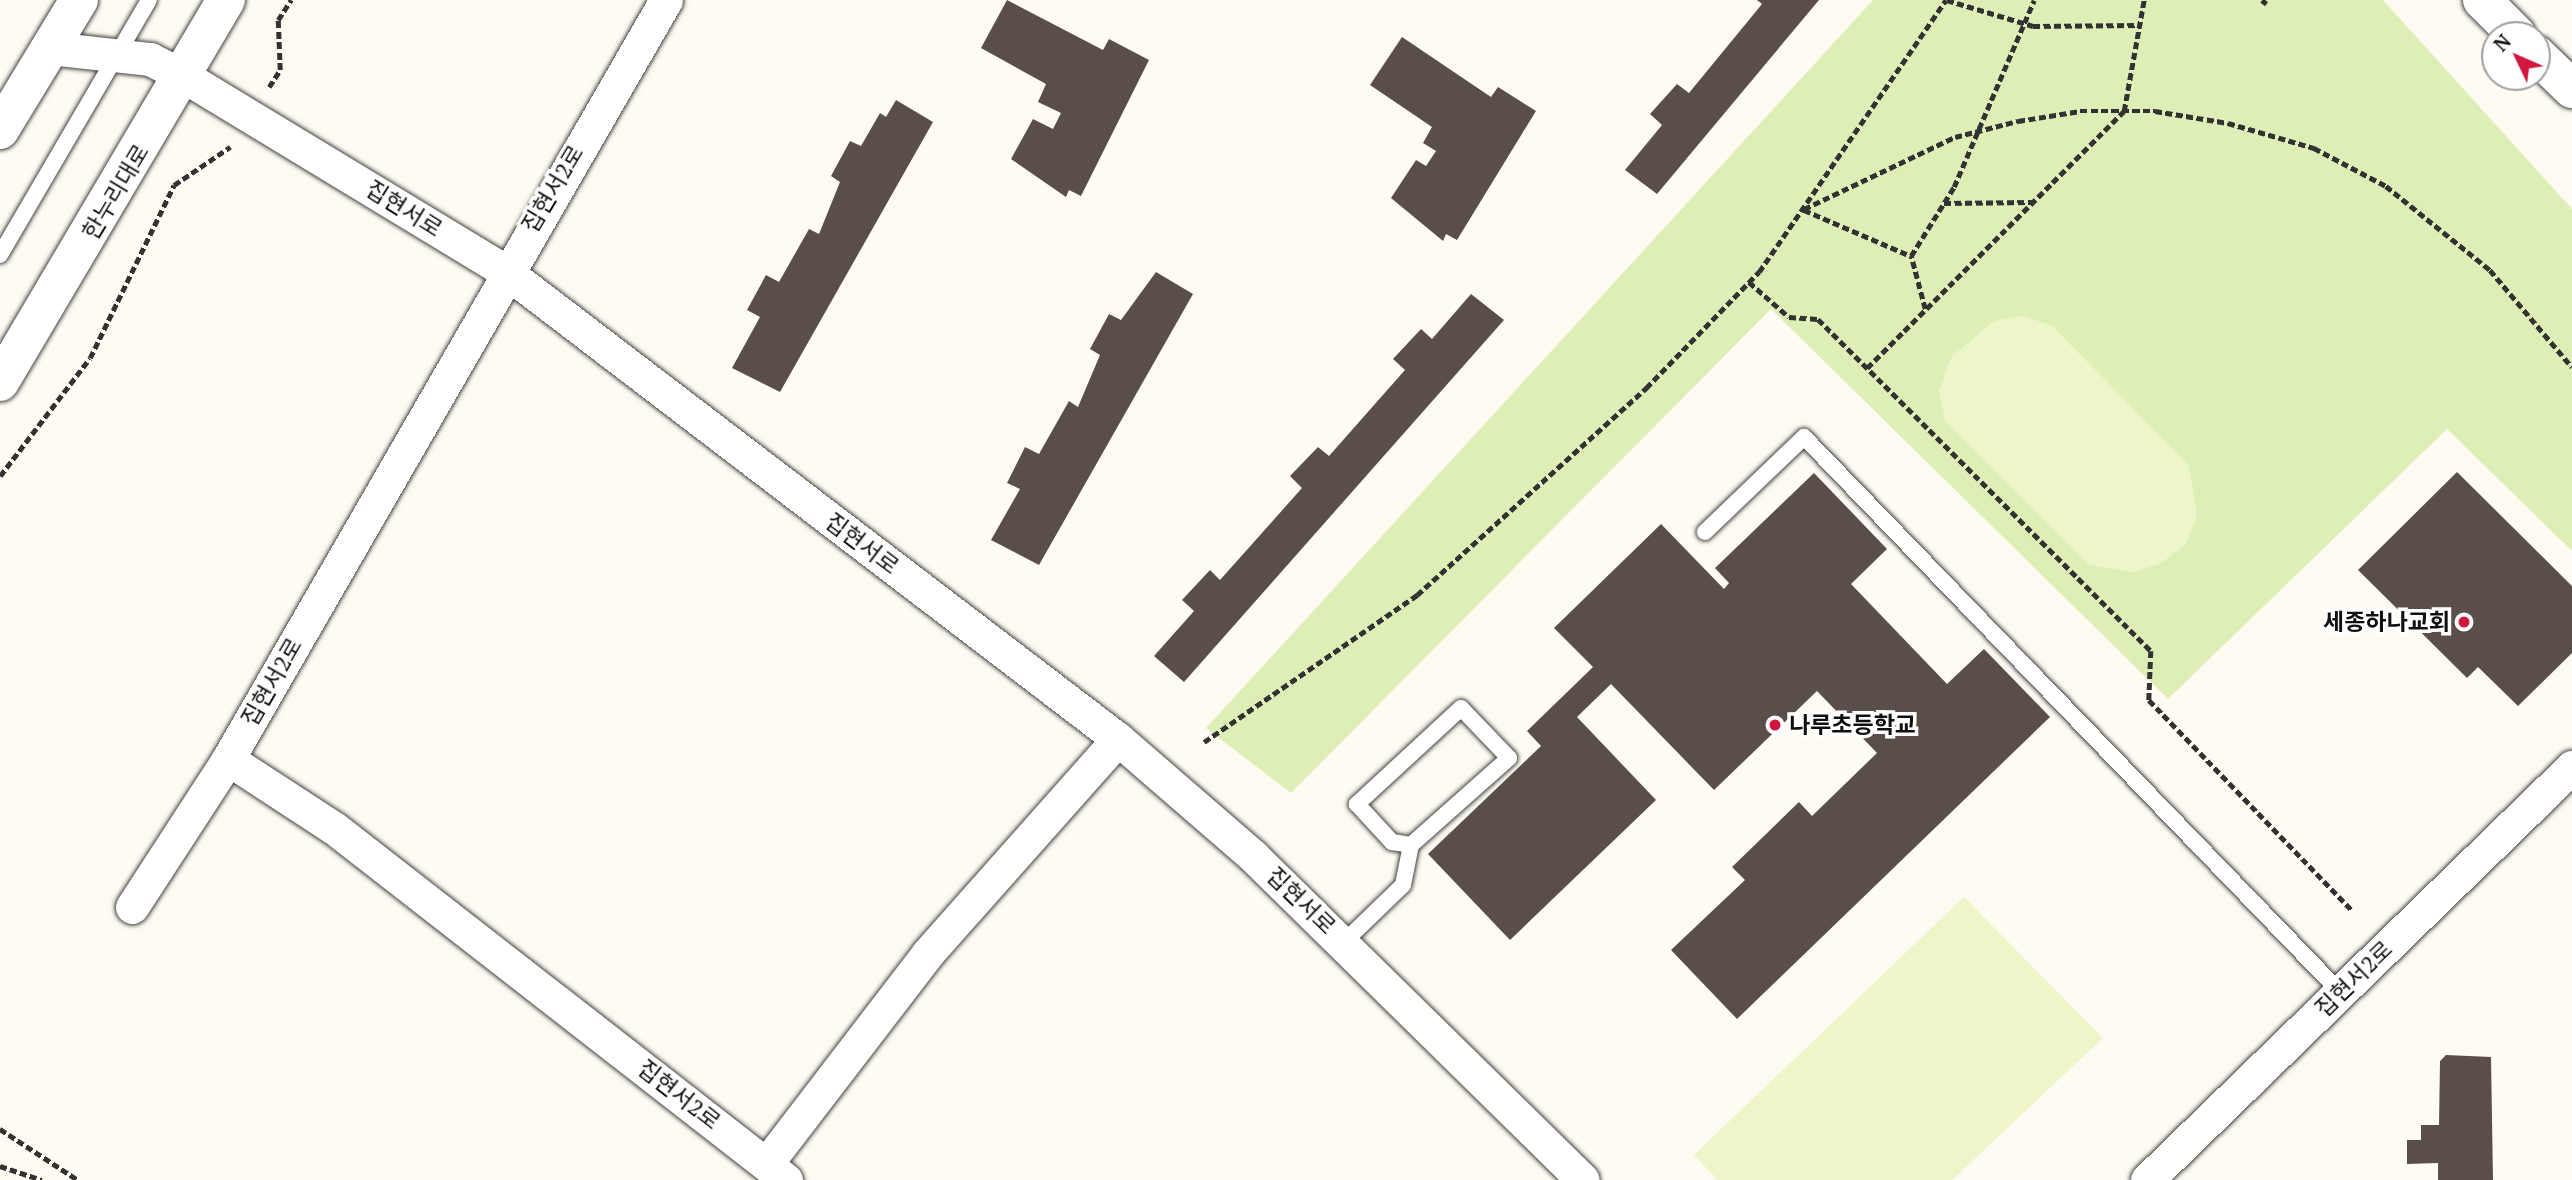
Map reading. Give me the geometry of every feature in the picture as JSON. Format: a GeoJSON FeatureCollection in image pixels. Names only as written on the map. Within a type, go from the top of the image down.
{"type":"FeatureCollection","features":[{"type":"Feature","properties":{"kind":"street"},"geometry":{"type":"LineString","coordinates":[[0,130],[79,0]]}},
{"type":"Feature","properties":{"kind":"street","name":"한누리대로"},"geometry":{"type":"LineString","coordinates":[[0,382],[186,77],[226,0]]}},
{"type":"Feature","properties":{"kind":"street","name":"집현서2로"},"geometry":{"type":"LineString","coordinates":[[666,0],[505,271],[229,759],[334,828],[776,1172]]}},
{"type":"Feature","properties":{"kind":"street"},"geometry":{"type":"LineString","coordinates":[[2482,0],[2503,21]]}},
{"type":"Feature","properties":{"kind":"street","name":"집현서로"},"geometry":{"type":"LineString","coordinates":[[50,48],[150,59],[186,77],[505,271],[1118,739],[1344,942],[1583,1180]]}},
{"type":"Feature","properties":{"kind":"street"},"geometry":{"type":"LineString","coordinates":[[2551,69],[2572,89]]}},
{"type":"Feature","properties":{"kind":"street"},"geometry":{"type":"LineString","coordinates":[[776,1172],[928,954],[1118,739]]}},
{"type":"Feature","properties":{"kind":"street"},"geometry":{"type":"LineString","coordinates":[[132,906],[229,759]]}},
{"type":"Feature","properties":{"kind":"street","name":"집현서2로"},"geometry":{"type":"LineString","coordinates":[[2147,1180],[2569,772]]}},
{"type":"Feature","properties":{"kind":"lane"},"geometry":{"type":"LineString","coordinates":[[0,255],[149,0]]}},
{"type":"Feature","properties":{"kind":"lane"},"geometry":{"type":"LineString","coordinates":[[1704,532],[1804,437],[2340,992]]}},
{"type":"Feature","properties":{"kind":"lane"},"geometry":{"type":"LineString","coordinates":[[1344,942],[1404,885],[1411,845],[1509,758],[1461,708],[1357,804],[1392,842],[1411,845]]}},
{"type":"Feature","properties":{"kind":"path"},"geometry":{"type":"LineString","coordinates":[[279,70],[278,20],[291,0]]}},
{"type":"Feature","properties":{"kind":"path"},"geometry":{"type":"LineString","coordinates":[[1204,742],[1418,595],[1578,453],[1749,282],[1804,209],[1947,0],[2023,24],[2139,25]]}},
{"type":"Feature","properties":{"kind":"path"},"geometry":{"type":"LineString","coordinates":[[1925,310],[1911,256],[1944,204],[2034,0]]}},
{"type":"Feature","properties":{"kind":"path"},"geometry":{"type":"LineString","coordinates":[[1867,368],[2124,111],[2144,0]]}},
{"type":"Feature","properties":{"kind":"path"},"geometry":{"type":"LineString","coordinates":[[2262,0],[2267,4]]}},
{"type":"Feature","properties":{"kind":"path"},"geometry":{"type":"LineString","coordinates":[[1804,209],[1978,131],[2080,111],[2124,111],[2228,123],[2314,148],[2386,186],[2490,270],[2572,367]]}},
{"type":"Feature","properties":{"kind":"path"},"geometry":{"type":"LineString","coordinates":[[0,476],[90,358],[174,185],[225,154]]}},
{"type":"Feature","properties":{"kind":"path"},"geometry":{"type":"LineString","coordinates":[[1944,204],[1976,198],[2033,202]]}},
{"type":"Feature","properties":{"kind":"path"},"geometry":{"type":"LineString","coordinates":[[1804,209],[1911,256]]}},
{"type":"Feature","properties":{"kind":"path"},"geometry":{"type":"LineString","coordinates":[[1749,282],[1789,317],[1818,319],[2151,651],[2149,700],[2352,910]]}},
{"type":"Feature","properties":{"kind":"path"},"geometry":{"type":"LineString","coordinates":[[0,1129],[78,1180]]}},
{"type":"Feature","properties":{"kind":"path"},"geometry":{"type":"LineString","coordinates":[[0,1166],[42,1180]]}},
{"type":"Feature","properties":{"kind":"green space"},"geometry":{"type":"Polygon","coordinates":[[[1873,0],[2383,0],[2572,209],[2572,551],[2447,429],[2168,699],[1771,309],[1291,793],[1206,728],[1873,0]]]}},
{"type":"Feature","properties":{"kind":"green space"},"geometry":{"type":"Polygon","coordinates":[[[2023,316],[2051,325],[2189,465],[2197,515],[2185,545],[2160,564],[2133,572],[2089,565],[1945,421],[1939,390],[1952,356],[1994,321],[2023,316]]]}},
{"type":"Feature","properties":{"kind":"green space"},"geometry":{"type":"Polygon","coordinates":[[[1964,897],[2103,1038],[1952,1180],[1718,1180],[1694,1155],[1964,897]]]}},
{"type":"Feature","properties":{"kind":"building"},"geometry":{"type":"Polygon","coordinates":[[[1007,0],[1103,50],[1109,39],[1149,60],[1081,196],[1069,190],[1066,197],[1011,159],[1033,119],[1053,129],[1061,113],[1038,102],[1046,84],[981,48],[1007,0]]]}},
{"type":"Feature","properties":{"kind":"building"},"geometry":{"type":"Polygon","coordinates":[[[1757,0],[1819,0],[1657,194],[1625,170],[1662,125],[1650,114],[1677,84],[1689,93],[1762,4],[1757,0]]]}},
{"type":"Feature","properties":{"kind":"building"},"geometry":{"type":"Polygon","coordinates":[[[1402,37],[1491,97],[1498,87],[1536,111],[1457,240],[1446,234],[1443,241],[1391,198],[1416,160],[1426,166],[1436,151],[1423,143],[1432,127],[1370,85],[1402,37]]]}},
{"type":"Feature","properties":{"kind":"building"},"geometry":{"type":"Polygon","coordinates":[[[896,100],[933,122],[780,392],[732,368],[760,317],[747,310],[766,275],[779,282],[809,229],[819,234],[840,182],[831,176],[850,141],[861,146],[880,113],[886,117],[896,100]]]}},
{"type":"Feature","properties":{"kind":"building"},"geometry":{"type":"Polygon","coordinates":[[[1156,272],[1193,294],[1039,565],[991,540],[1020,489],[1007,483],[1025,447],[1039,454],[1069,401],[1078,407],[1100,355],[1090,349],[1109,314],[1121,320],[1156,272]]]}},
{"type":"Feature","properties":{"kind":"building"},"geometry":{"type":"Polygon","coordinates":[[[1471,294],[1504,320],[1184,682],[1154,656],[1194,611],[1182,600],[1210,570],[1220,580],[1302,488],[1290,476],[1318,447],[1329,456],[1405,370],[1393,359],[1421,329],[1432,339],[1471,294]]]}},
{"type":"Feature","properties":{"kind":"building"},"geometry":{"type":"Polygon","coordinates":[[[2457,472],[2572,586],[2572,653],[2518,706],[2478,667],[2467,678],[2358,570],[2457,472]]]}},
{"type":"Feature","properties":{"kind":"building"},"geometry":{"type":"Polygon","coordinates":[[[1814,473],[1887,549],[1851,584],[1947,684],[1984,649],[2050,717],[1737,1019],[1671,950],[1745,880],[1732,867],[1799,802],[1812,816],[1877,753],[1817,691],[1714,790],[1611,684],[1577,717],[1656,800],[1510,940],[1428,854],[1541,746],[1527,731],[1593,667],[1554,628],[1661,524],[1724,589],[1729,583],[1715,568],[1814,473]]]}},
{"type":"Feature","properties":{"kind":"building"},"geometry":{"type":"Polygon","coordinates":[[[2446,1055],[2491,1057],[2493,1180],[2438,1180],[2438,1163],[2407,1164],[2407,1140],[2421,1140],[2421,1125],[2439,1125],[2440,1061],[2446,1055]]]}},
{"type":"Feature","properties":{"kind":"place","name":"세종하나교회"},"geometry":{"type":"Point","coordinates":[2464,622]}},
{"type":"Feature","properties":{"kind":"place","name":"나루초등학교"},"geometry":{"type":"Point","coordinates":[1775,725]}}]}
